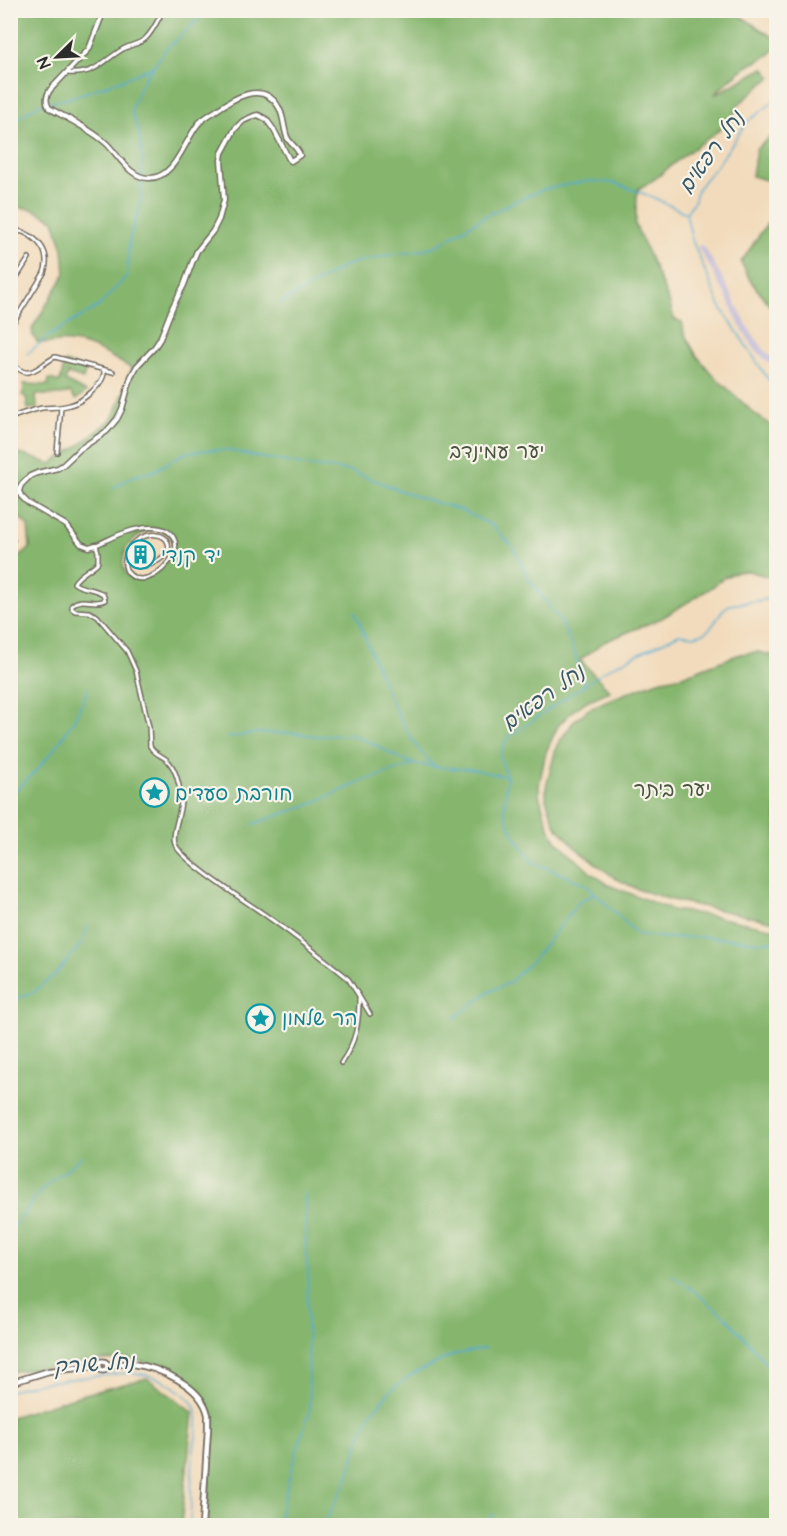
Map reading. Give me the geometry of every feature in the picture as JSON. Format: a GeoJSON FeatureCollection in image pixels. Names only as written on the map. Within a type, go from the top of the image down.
{"type":"FeatureCollection","features":[{"type":"Feature","properties":{"kind":"main road"},"geometry":{"type":"LineString","coordinates":[[96,545],[89,547],[78,543],[68,527],[23,499],[19,491],[21,485],[30,476],[58,468],[80,449],[107,431],[117,419],[131,377],[137,366],[160,339],[197,251],[213,231],[219,219],[224,200],[222,153],[235,129],[243,121],[258,115],[266,119],[274,130],[284,152],[291,161],[300,155],[287,137],[277,104],[270,97],[255,92],[247,93],[219,108],[200,122],[167,171],[150,179],[134,173],[106,143],[49,108],[46,103],[48,93],[92,44],[104,10]]}},
{"type":"Feature","properties":{"kind":"main road"},"geometry":{"type":"LineString","coordinates":[[10,1383],[49,1371],[99,1366],[103,1361],[108,1365],[131,1364],[157,1369],[187,1386],[196,1394],[207,1414],[202,1526]]}},
{"type":"Feature","properties":{"kind":"street"},"geometry":{"type":"LineString","coordinates":[[67,73],[80,74],[93,70],[125,48],[144,40],[164,10]]}},
{"type":"Feature","properties":{"kind":"street"},"geometry":{"type":"LineString","coordinates":[[10,233],[22,231],[38,241],[44,250],[46,262],[44,273],[10,328]]}},
{"type":"Feature","properties":{"kind":"street"},"geometry":{"type":"LineString","coordinates":[[10,288],[29,258]]}},
{"type":"Feature","properties":{"kind":"street"},"geometry":{"type":"LineString","coordinates":[[10,360],[18,370],[26,373],[34,371],[55,357],[113,372]]}},
{"type":"Feature","properties":{"kind":"street"},"geometry":{"type":"LineString","coordinates":[[10,418],[35,409],[77,403],[102,381],[105,375],[104,370]]}},
{"type":"Feature","properties":{"kind":"street"},"geometry":{"type":"LineString","coordinates":[[57,452],[61,407]]}},
{"type":"Feature","properties":{"kind":"street"},"geometry":{"type":"LineString","coordinates":[[10,486],[19,491]]}},
{"type":"Feature","properties":{"kind":"street"},"geometry":{"type":"LineString","coordinates":[[146,567],[161,559],[168,551],[165,538],[157,534],[150,535],[129,548],[125,566],[130,574],[142,579],[155,575],[176,550],[174,538],[164,529],[138,529],[125,532],[96,545],[98,562],[75,579],[74,583],[78,587],[99,591],[104,594],[105,600],[75,602],[72,609],[97,616],[127,651],[136,671],[149,727],[150,746],[173,768],[179,790],[181,807],[174,838],[175,845],[195,865],[344,975],[370,1014]]}},
{"type":"Feature","properties":{"kind":"street"},"geometry":{"type":"LineString","coordinates":[[10,536],[13,540],[10,545]]}},
{"type":"Feature","properties":{"kind":"street"},"geometry":{"type":"LineString","coordinates":[[341,1063],[350,1050],[358,1026],[359,996]]}},
{"type":"Feature","properties":{"kind":"shaded area"},"geometry":{"type":"Polygon","coordinates":[[[703,245],[750,331],[766,352],[776,360],[776,369],[755,350],[739,324],[725,293],[697,246],[703,245]]]}},
{"type":"Feature","properties":{"kind":"green space","name":"יער עמינדב"},"geometry":{"type":"Polygon","coordinates":[[[19,10],[731,10],[776,39],[775,47],[770,54],[741,71],[714,95],[764,68],[771,77],[738,105],[732,119],[722,128],[655,179],[638,189],[635,224],[669,301],[674,319],[682,322],[684,333],[697,356],[712,374],[755,414],[776,429],[776,579],[749,571],[736,572],[662,618],[604,642],[580,660],[610,691],[587,701],[571,712],[558,726],[546,752],[539,795],[549,828],[556,840],[592,874],[611,886],[672,910],[776,929],[776,1525],[207,1525],[213,1419],[200,1395],[185,1380],[157,1365],[129,1359],[103,1360],[11,1372],[10,561],[30,548],[28,526],[20,518],[11,502],[11,452],[51,464],[80,445],[112,419],[131,368],[86,345],[37,342],[33,336],[32,329],[65,274],[63,249],[54,220],[32,209],[15,207],[11,210],[11,15],[19,10]],[[151,530],[130,542],[125,551],[123,566],[131,578],[141,579],[150,575],[166,561],[173,544],[171,537],[164,532],[151,530]]]}},
{"type":"Feature","properties":{"kind":"green space"},"geometry":{"type":"Polygon","coordinates":[[[776,132],[776,183],[752,176],[756,149],[776,132]]]}},
{"type":"Feature","properties":{"kind":"green space"},"geometry":{"type":"Polygon","coordinates":[[[776,205],[776,314],[750,280],[741,262],[775,212],[776,205]]]}},
{"type":"Feature","properties":{"kind":"green space"},"geometry":{"type":"Polygon","coordinates":[[[65,362],[86,369],[83,379],[68,374],[65,381],[86,392],[76,400],[70,392],[62,395],[36,395],[37,408],[28,409],[26,397],[22,395],[24,384],[48,385],[49,379],[60,382],[65,362]]]}},
{"type":"Feature","properties":{"kind":"green space","name":"יער ביתר"},"geometry":{"type":"Polygon","coordinates":[[[758,652],[776,656],[776,922],[672,900],[637,889],[615,878],[576,848],[556,826],[546,799],[546,787],[560,741],[574,721],[589,709],[658,681],[682,676],[740,654],[758,652]]]}},
{"type":"Feature","properties":{"kind":"green space"},"geometry":{"type":"Polygon","coordinates":[[[147,1378],[193,1412],[181,1525],[11,1525],[11,1417],[81,1395],[147,1378]]]}},
{"type":"Feature","properties":{"kind":"waterway"},"geometry":{"type":"LineString","coordinates":[[27,354],[50,335],[99,306],[127,276],[129,242],[141,202],[142,160],[139,133],[131,110],[140,86],[165,50],[209,10]]}},
{"type":"Feature","properties":{"kind":"waterway"},"geometry":{"type":"LineString","coordinates":[[10,126],[26,112],[41,104],[66,99],[152,67]]}},
{"type":"Feature","properties":{"kind":"waterway","name":"נחל רפאים"},"geometry":{"type":"LineString","coordinates":[[776,100],[747,122],[697,190],[695,200],[686,213],[692,240],[720,306],[770,382],[776,387]]}},
{"type":"Feature","properties":{"kind":"waterway"},"geometry":{"type":"LineString","coordinates":[[280,303],[349,264],[393,254],[415,252],[438,245],[482,218],[545,189],[589,181],[614,183],[650,196],[686,213]]}},
{"type":"Feature","properties":{"kind":"waterway"},"geometry":{"type":"LineString","coordinates":[[113,488],[134,476],[154,471],[185,453],[227,450],[304,465],[351,471],[412,495],[461,510],[493,526],[513,547],[529,579],[559,619],[573,648],[585,686]]}},
{"type":"Feature","properties":{"kind":"waterway","name":"נחל רפאים"},"geometry":{"type":"LineString","coordinates":[[776,598],[729,605],[705,633],[694,636],[679,634],[609,668],[506,739],[500,756],[507,778],[504,810],[513,833],[533,862],[587,885],[638,935],[776,941]]}},
{"type":"Feature","properties":{"kind":"waterway"},"geometry":{"type":"LineString","coordinates":[[355,612],[396,711],[416,745],[435,767]]}},
{"type":"Feature","properties":{"kind":"waterway"},"geometry":{"type":"LineString","coordinates":[[10,795],[36,771],[59,743],[74,719],[88,689]]}},
{"type":"Feature","properties":{"kind":"waterway"},"geometry":{"type":"LineString","coordinates":[[228,738],[256,733],[351,735],[414,764],[470,769],[507,777]]}},
{"type":"Feature","properties":{"kind":"waterway"},"geometry":{"type":"LineString","coordinates":[[253,824],[308,805],[366,780],[412,765]]}},
{"type":"Feature","properties":{"kind":"waterway"},"geometry":{"type":"LineString","coordinates":[[455,1018],[487,993],[510,982],[532,961],[579,902],[595,893]]}},
{"type":"Feature","properties":{"kind":"waterway"},"geometry":{"type":"LineString","coordinates":[[10,1002],[35,991],[55,975],[81,944],[88,927]]}},
{"type":"Feature","properties":{"kind":"waterway"},"geometry":{"type":"LineString","coordinates":[[768,1137],[776,1131]]}},
{"type":"Feature","properties":{"kind":"waterway"},"geometry":{"type":"LineString","coordinates":[[10,1232],[45,1186],[83,1156]]}},
{"type":"Feature","properties":{"kind":"waterway"},"geometry":{"type":"LineString","coordinates":[[277,1526],[292,1466],[310,1410],[305,1192]]}},
{"type":"Feature","properties":{"kind":"waterway"},"geometry":{"type":"LineString","coordinates":[[672,1275],[726,1317],[776,1374]]}},
{"type":"Feature","properties":{"kind":"waterway"},"geometry":{"type":"LineString","coordinates":[[323,1526],[347,1480],[369,1416],[390,1391],[411,1375],[453,1355],[486,1348]]}},
{"type":"Feature","properties":{"kind":"waterway","name":"נחל שורק"},"geometry":{"type":"LineString","coordinates":[[10,1391],[58,1380],[125,1373],[148,1375],[170,1384],[190,1401],[197,1416],[192,1466],[190,1526]]}},
{"type":"Feature","properties":{"kind":"waterway"},"geometry":{"type":"LineString","coordinates":[[485,1526],[494,1514]]}},
{"type":"Feature","properties":{"kind":"place","name":"יד קנדי"},"geometry":{"type":"Point","coordinates":[140,555]}},
{"type":"Feature","properties":{"kind":"place","name":"חורבת סעדים"},"geometry":{"type":"Point","coordinates":[154,793]}},
{"type":"Feature","properties":{"kind":"place","name":"הר שלמון"},"geometry":{"type":"Point","coordinates":[261,1018]}}]}
